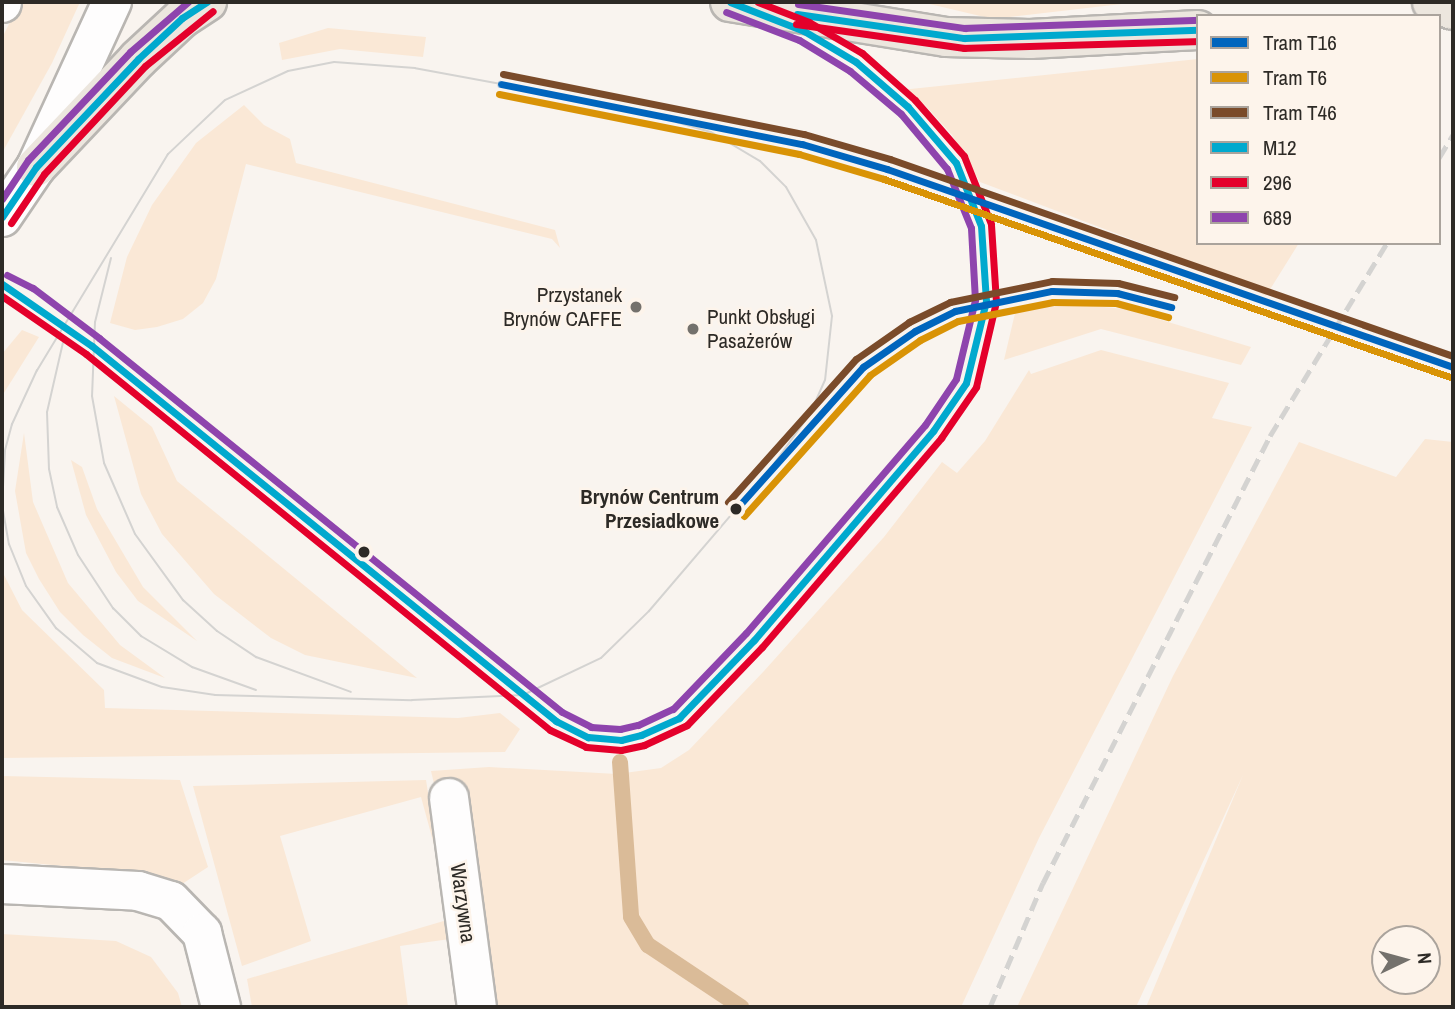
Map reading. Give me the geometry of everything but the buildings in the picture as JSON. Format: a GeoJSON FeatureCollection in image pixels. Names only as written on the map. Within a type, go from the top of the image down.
{"type":"FeatureCollection","features":[{"type":"Feature","properties":{"kind":"main road"},"geometry":{"type":"LineString","coordinates":[[36,167],[138,59],[182,18],[207,2]]}},
{"type":"Feature","properties":{"kind":"main road"},"geometry":{"type":"LineString","coordinates":[[730,2],[946,37],[1030,39],[1196,30]]}},
{"type":"Feature","properties":{"kind":"main road"},"geometry":{"type":"LineString","coordinates":[[1432,2],[1453,10]]}},
{"type":"Feature","properties":{"kind":"street"},"geometry":{"type":"LineString","coordinates":[[2,217],[36,167],[113,2]]}},
{"type":"Feature","properties":{"kind":"street","name":"Warzywna"},"geometry":{"type":"LineString","coordinates":[[449,799],[477,1007]]}},
{"type":"Feature","properties":{"kind":"street"},"geometry":{"type":"LineString","coordinates":[[2,884],[138,891],[171,901],[202,933],[221,1007]]}},
{"type":"Feature","properties":{"kind":"shaded area"},"geometry":{"type":"Polygon","coordinates":[[[20,2],[80,2],[52,63],[2,153],[2,38],[20,2]]]}},
{"type":"Feature","properties":{"kind":"shaded area"},"geometry":{"type":"Polygon","coordinates":[[[921,2],[1139,2],[993,19],[921,2]]]}},
{"type":"Feature","properties":{"kind":"shaded area"},"geometry":{"type":"Polygon","coordinates":[[[328,28],[426,37],[423,57],[340,49],[282,60],[279,43],[328,28]]]}},
{"type":"Feature","properties":{"kind":"shaded area"},"geometry":{"type":"Polygon","coordinates":[[[1196,59],[1196,245],[1298,245],[1266,296],[1205,267],[980,182],[952,135],[925,105],[901,90],[1196,59]]]}},
{"type":"Feature","properties":{"kind":"shaded area"},"geometry":{"type":"Polygon","coordinates":[[[244,105],[264,125],[290,139],[296,163],[555,230],[560,248],[552,239],[246,164],[216,279],[203,303],[183,319],[157,327],[135,330],[110,323],[127,257],[152,205],[196,143],[244,105]]]}},
{"type":"Feature","properties":{"kind":"shaded area"},"geometry":{"type":"Polygon","coordinates":[[[1058,303],[1125,309],[1251,347],[1241,365],[1101,329],[1004,360],[1016,309],[1058,303]]]}},
{"type":"Feature","properties":{"kind":"shaded area"},"geometry":{"type":"Polygon","coordinates":[[[22,330],[39,337],[2,396],[2,354],[22,330]]]}},
{"type":"Feature","properties":{"kind":"shaded area"},"geometry":{"type":"Polygon","coordinates":[[[1101,350],[1229,383],[1212,418],[1252,427],[1039,838],[961,1007],[487,1007],[431,771],[489,767],[617,774],[661,768],[689,750],[764,671],[884,537],[942,462],[957,473],[985,441],[1029,370],[1031,374],[1101,350]]]}},
{"type":"Feature","properties":{"kind":"shaded area"},"geometry":{"type":"Polygon","coordinates":[[[114,396],[152,427],[177,481],[417,678],[305,655],[271,638],[214,594],[162,534],[141,494],[114,396]]]}},
{"type":"Feature","properties":{"kind":"shaded area"},"geometry":{"type":"Polygon","coordinates":[[[24,433],[33,502],[68,583],[120,645],[165,678],[112,658],[60,612],[39,579],[26,553],[15,491],[24,433]]]}},
{"type":"Feature","properties":{"kind":"shaded area"},"geometry":{"type":"Polygon","coordinates":[[[1425,439],[1453,442],[1453,1007],[1146,1007],[1243,775],[1136,1007],[1017,1007],[1173,676],[1299,442],[1396,477],[1425,439]]]}},
{"type":"Feature","properties":{"kind":"shaded area"},"geometry":{"type":"Polygon","coordinates":[[[71,460],[82,467],[97,509],[143,587],[197,641],[138,601],[116,572],[86,515],[71,460]]]}},
{"type":"Feature","properties":{"kind":"shaded area"},"geometry":{"type":"Polygon","coordinates":[[[2,571],[22,610],[104,690],[105,708],[458,718],[500,713],[520,729],[505,752],[2,758],[2,571]]]}},
{"type":"Feature","properties":{"kind":"shaded area"},"geometry":{"type":"Polygon","coordinates":[[[2,776],[180,780],[208,867],[176,888],[123,872],[2,860],[2,776]]]}},
{"type":"Feature","properties":{"kind":"shaded area"},"geometry":{"type":"Polygon","coordinates":[[[426,780],[439,863],[421,797],[280,836],[311,941],[242,966],[193,786],[426,780]]]}},
{"type":"Feature","properties":{"kind":"shaded area"},"geometry":{"type":"Polygon","coordinates":[[[447,920],[450,939],[400,946],[408,1007],[252,1007],[247,979],[447,920]]]}},
{"type":"Feature","properties":{"kind":"shaded area"},"geometry":{"type":"Polygon","coordinates":[[[2,934],[116,941],[151,957],[178,993],[182,1007],[2,1007],[2,934]]]}},
{"type":"Feature","properties":{"kind":"waterway"},"geometry":{"type":"LineString","coordinates":[[620,762],[631,917],[648,945],[741,1007]]}},
{"type":"Feature","properties":{"kind":"tram line"},"geometry":{"type":"LineString","coordinates":[[501,84],[415,68],[334,62],[288,71],[225,100],[168,154],[37,370],[12,424],[5,451],[2,505],[9,544],[26,586],[56,628],[97,663],[162,687],[215,695],[412,700],[523,695],[601,658],[649,611],[736,509]]}},
{"type":"Feature","properties":{"kind":"tram line","name":"T46"},"geometry":{"type":"LineString","coordinates":[[503,74],[804,134],[890,159],[1453,356]]}},
{"type":"Feature","properties":{"kind":"tram line","name":"T16"},"geometry":{"type":"LineString","coordinates":[[501,84],[802,144],[887,169],[1453,367]]}},
{"type":"Feature","properties":{"kind":"tram line","name":"T6"},"geometry":{"type":"LineString","coordinates":[[499,94],[799,154],[884,179],[1450,377]]}},
{"type":"Feature","properties":{"kind":"tram line"},"geometry":{"type":"LineString","coordinates":[[676,122],[711,132],[760,161],[786,187],[816,240],[832,316],[825,380],[810,414],[774,464]]}},
{"type":"Feature","properties":{"kind":"tram line"},"geometry":{"type":"LineString","coordinates":[[111,258],[95,322],[92,396],[104,463],[135,534],[183,600],[217,631],[256,657],[351,692]]}},
{"type":"Feature","properties":{"kind":"tram line","name":"T46"},"geometry":{"type":"LineString","coordinates":[[728,502],[856,359],[909,322],[950,302],[1052,281],[1118,283],[1174,297]]}},
{"type":"Feature","properties":{"kind":"tram line","name":"T16"},"geometry":{"type":"LineString","coordinates":[[736,509],[863,367],[915,331],[955,311],[1052,291],[1117,293],[1171,307]]}},
{"type":"Feature","properties":{"kind":"tram line","name":"T6"},"geometry":{"type":"LineString","coordinates":[[744,516],[870,375],[920,340],[958,321],[1053,302],[1116,303],[1168,317]]}},
{"type":"Feature","properties":{"kind":"tram line"},"geometry":{"type":"LineString","coordinates":[[64,338],[47,412],[49,469],[57,507],[78,555],[113,608],[141,636],[192,667],[256,690]]}},
{"type":"Feature","properties":{"kind":"railway"},"geometry":{"type":"LineString","coordinates":[[1441,155],[1453,135]]}},
{"type":"Feature","properties":{"kind":"railway"},"geometry":{"type":"LineString","coordinates":[[990,1007],[1043,883],[1270,436],[1386,245]]}},
{"type":"Feature","properties":{"kind":"transit line","name":"689"},"geometry":{"type":"LineString","coordinates":[[2,199],[28,160],[130,52],[188,2]]}},
{"type":"Feature","properties":{"kind":"transit line","name":"M12"},"geometry":{"type":"LineString","coordinates":[[2,217],[36,167],[138,59],[182,18],[207,2]]}},
{"type":"Feature","properties":{"kind":"transit line","name":"M12"},"geometry":{"type":"LineString","coordinates":[[2,284],[92,346],[556,721],[588,737],[621,740],[641,735],[679,718],[754,640],[933,431],[966,383],[986,301],[981,226],[956,163],[908,107],[856,62],[804,31],[730,2]]}},
{"type":"Feature","properties":{"kind":"transit line","name":"296"},"geometry":{"type":"LineString","coordinates":[[2,296],[86,354],[550,730],[586,747],[621,750],[644,745],[687,725],[762,647],[941,438],[976,387],[996,302],[991,224],[964,156],[915,100],[862,53],[809,22],[758,2]]}},
{"type":"Feature","properties":{"kind":"transit line","name":"689"},"geometry":{"type":"LineString","coordinates":[[798,4],[965,28],[1196,20]]}},
{"type":"Feature","properties":{"kind":"transit line","name":"296"},"geometry":{"type":"LineString","coordinates":[[11,223],[44,174],[145,66],[213,11]]}},
{"type":"Feature","properties":{"kind":"transit line","name":"689"},"geometry":{"type":"LineString","coordinates":[[7,275],[33,288],[99,338],[562,712],[591,727],[620,729],[638,725],[673,709],[746,633],[925,425],[956,379],[975,300],[971,228],[947,169],[901,114],[850,71],[799,40],[726,12]]}},
{"type":"Feature","properties":{"kind":"transit line","name":"M12"},"geometry":{"type":"LineString","coordinates":[[797,14],[964,38],[1196,30]]}},
{"type":"Feature","properties":{"kind":"transit line","name":"296"},"geometry":{"type":"LineString","coordinates":[[796,24],[964,48],[1196,41]]}},
{"type":"Feature","properties":{"kind":"place","name":"Przystanek Brynów CAFFE"},"geometry":{"type":"Point","coordinates":[636,307]}},
{"type":"Feature","properties":{"kind":"place","name":"Punkt Obsługi Pasażerów"},"geometry":{"type":"Point","coordinates":[693,329]}},
{"type":"Feature","properties":{"kind":"place","name":"Brynów Centrum Przesiadkowe"},"geometry":{"type":"Point","coordinates":[736,509]}}]}
